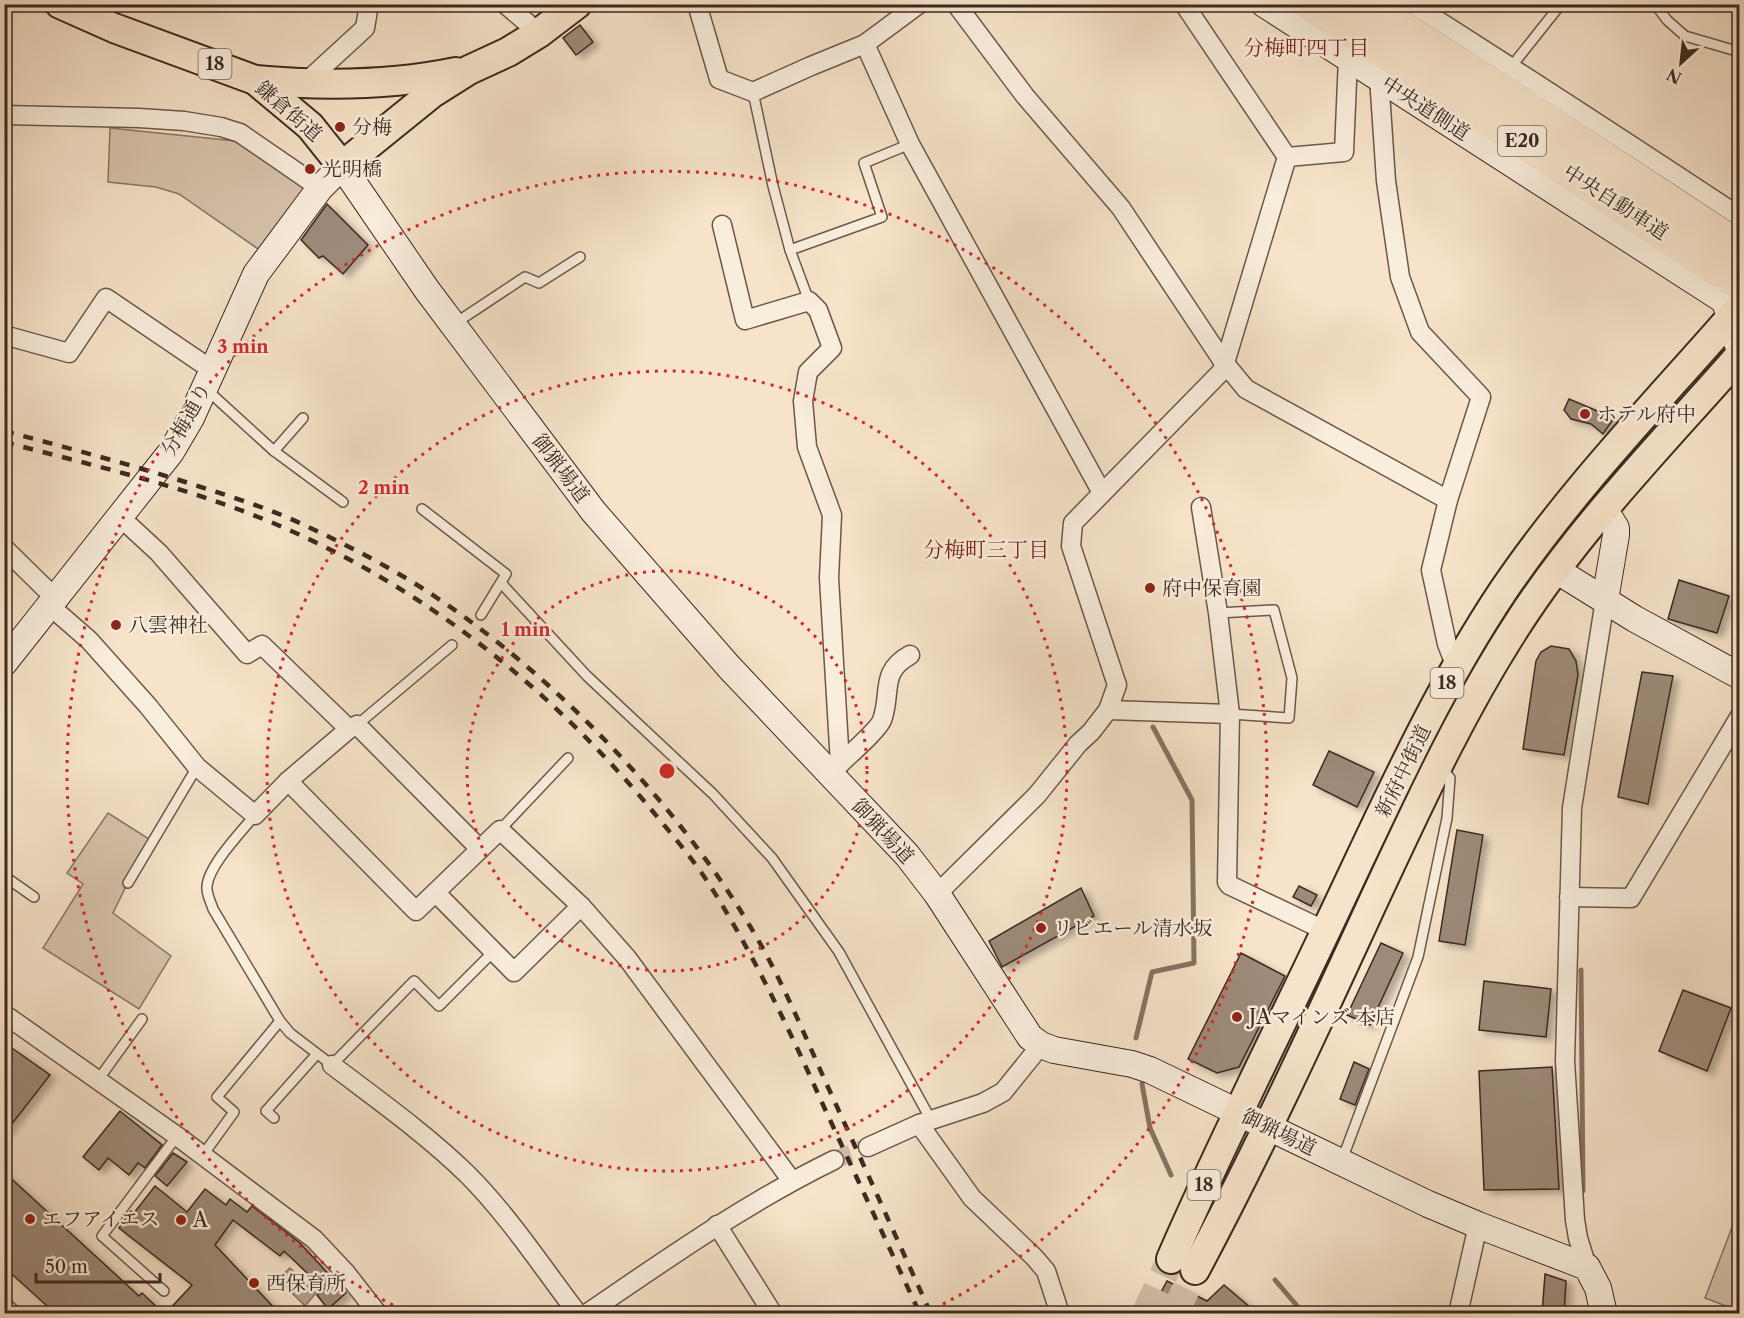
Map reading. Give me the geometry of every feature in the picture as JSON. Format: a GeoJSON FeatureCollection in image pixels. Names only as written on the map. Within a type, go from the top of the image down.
{"type":"FeatureCollection","features":[{"type":"Feature","properties":{"kind":"highway","name":"中央自動車道"},"geometry":{"type":"LineString","coordinates":[[1310,4],[1740,284]]}},
{"type":"Feature","properties":{"kind":"highway","name":"中央自動車道"},"geometry":{"type":"LineString","coordinates":[[1365,4],[1740,248]]}},
{"type":"Feature","properties":{"kind":"main road","name":"鎌倉街道"},"geometry":{"type":"LineString","coordinates":[[60,4],[114,28],[255,80],[310,126],[342,166]]}},
{"type":"Feature","properties":{"kind":"main road","name":"18"},"geometry":{"type":"LineString","coordinates":[[342,166],[422,101],[469,70],[508,52],[577,4]]}},
{"type":"Feature","properties":{"kind":"main road","name":"18"},"geometry":{"type":"LineString","coordinates":[[255,80],[304,84],[394,82],[469,70]]}},
{"type":"Feature","properties":{"kind":"main road","name":"新府中街道"},"geometry":{"type":"LineString","coordinates":[[1735,312],[1572,499],[1514,576],[1456,667],[1428,719],[1239,1113],[1183,1264],[1269,1127],[1439,764],[1503,646],[1556,570],[1604,509],[1740,353]]}},
{"type":"Feature","properties":{"kind":"street"},"geometry":{"type":"LineString","coordinates":[[304,84],[365,28],[369,4]]}},
{"type":"Feature","properties":{"kind":"street"},"geometry":{"type":"LineString","coordinates":[[505,4],[538,33]]}},
{"type":"Feature","properties":{"kind":"street"},"geometry":{"type":"LineString","coordinates":[[697,4],[718,79],[753,92],[865,45],[919,4]]}},
{"type":"Feature","properties":{"kind":"street"},"geometry":{"type":"LineString","coordinates":[[956,4],[1025,96],[1121,208],[1225,363],[1246,388],[1448,500]]}},
{"type":"Feature","properties":{"kind":"street"},"geometry":{"type":"LineString","coordinates":[[1184,4],[1287,157]]}},
{"type":"Feature","properties":{"kind":"street","name":"中央道側道"},"geometry":{"type":"LineString","coordinates":[[1264,4],[1725,301],[1735,312],[1740,353]]}},
{"type":"Feature","properties":{"kind":"street"},"geometry":{"type":"LineString","coordinates":[[1412,4],[1740,217]]}},
{"type":"Feature","properties":{"kind":"street"},"geometry":{"type":"LineString","coordinates":[[865,45],[910,144],[1102,493]]}},
{"type":"Feature","properties":{"kind":"street"},"geometry":{"type":"LineString","coordinates":[[1287,157],[1344,152],[1348,58]]}},
{"type":"Feature","properties":{"kind":"street"},"geometry":{"type":"LineString","coordinates":[[1379,77],[1386,181],[1401,277],[1420,332],[1481,397],[1448,500],[1431,570],[1447,644],[1456,667]]}},
{"type":"Feature","properties":{"kind":"street"},"geometry":{"type":"LineString","coordinates":[[4,115],[139,118],[184,121],[221,127],[240,133],[320,188]]}},
{"type":"Feature","properties":{"kind":"street"},"geometry":{"type":"LineString","coordinates":[[937,894],[1038,795],[1108,710],[1117,685],[1071,546],[1073,523],[1221,372],[1287,157]]}},
{"type":"Feature","properties":{"kind":"street","name":"分梅通り"},"geometry":{"type":"LineString","coordinates":[[4,663],[180,439],[256,274],[320,188],[342,166]]}},
{"type":"Feature","properties":{"kind":"street","name":"御猟場道"},"geometry":{"type":"LineString","coordinates":[[342,166],[452,325],[593,511],[729,667],[835,769],[907,855],[937,894],[1030,1037],[1054,1050],[1150,1070],[1428,1204],[1587,1267]]}},
{"type":"Feature","properties":{"kind":"street"},"geometry":{"type":"LineString","coordinates":[[722,225],[745,320],[809,301],[818,310],[832,348],[808,372],[803,401],[807,447],[832,515],[829,578],[835,769]]}},
{"type":"Feature","properties":{"kind":"street"},"geometry":{"type":"LineString","coordinates":[[4,335],[69,353],[106,298],[208,379]]}},
{"type":"Feature","properties":{"kind":"street"},"geometry":{"type":"LineString","coordinates":[[1201,507],[1218,612],[1230,714],[1227,882],[1229,885],[1326,931]]}},
{"type":"Feature","properties":{"kind":"street"},"geometry":{"type":"LineString","coordinates":[[1604,509],[1616,528],[1616,535],[1572,808],[1565,1061],[1575,1220],[1578,1238],[1587,1267],[1598,1288],[1604,1314]]}},
{"type":"Feature","properties":{"kind":"street"},"geometry":{"type":"LineString","coordinates":[[119,516],[159,554],[247,654],[262,645],[353,727],[480,849]]}},
{"type":"Feature","properties":{"kind":"street"},"geometry":{"type":"LineString","coordinates":[[4,548],[148,706],[197,767],[255,815],[288,781],[353,727]]}},
{"type":"Feature","properties":{"kind":"street"},"geometry":{"type":"LineString","coordinates":[[1556,570],[1635,619],[1740,676]]}},
{"type":"Feature","properties":{"kind":"street"},"geometry":{"type":"LineString","coordinates":[[835,769],[882,722],[889,676],[899,661],[910,655]]}},
{"type":"Feature","properties":{"kind":"street"},"geometry":{"type":"LineString","coordinates":[[1108,710],[1230,714]]}},
{"type":"Feature","properties":{"kind":"street"},"geometry":{"type":"LineString","coordinates":[[1569,897],[1631,898],[1740,716]]}},
{"type":"Feature","properties":{"kind":"street"},"geometry":{"type":"LineString","coordinates":[[288,781],[416,911],[500,830],[581,906],[627,958],[792,1181]]}},
{"type":"Feature","properties":{"kind":"street"},"geometry":{"type":"LineString","coordinates":[[436,892],[514,972],[581,906]]}},
{"type":"Feature","properties":{"kind":"street"},"geometry":{"type":"LineString","coordinates":[[7,1021],[98,1080],[177,1136],[314,1239],[346,1273],[378,1314]]}},
{"type":"Feature","properties":{"kind":"street"},"geometry":{"type":"LineString","coordinates":[[868,1147],[925,1122],[983,1103],[1003,1092],[1041,1045]]}},
{"type":"Feature","properties":{"kind":"street"},"geometry":{"type":"LineString","coordinates":[[332,1065],[428,1138],[467,1174],[489,1198],[578,1314]]}},
{"type":"Feature","properties":{"kind":"street"},"geometry":{"type":"LineString","coordinates":[[925,1122],[972,1198],[1046,1271],[1060,1314]]}},
{"type":"Feature","properties":{"kind":"street"},"geometry":{"type":"LineString","coordinates":[[586,1314],[717,1225],[792,1181],[834,1160]]}},
{"type":"Feature","properties":{"kind":"street"},"geometry":{"type":"LineString","coordinates":[[717,1225],[773,1314]]}},
{"type":"Feature","properties":{"kind":"street"},"geometry":{"type":"LineString","coordinates":[[1458,1314],[1478,1225]]}},
{"type":"Feature","properties":{"kind":"lane"},"geometry":{"type":"LineString","coordinates":[[1512,67],[1562,4]]}},
{"type":"Feature","properties":{"kind":"lane"},"geometry":{"type":"LineString","coordinates":[[1655,4],[1667,20],[1685,36],[1740,52]]}},
{"type":"Feature","properties":{"kind":"lane"},"geometry":{"type":"LineString","coordinates":[[753,92],[773,186],[790,250],[809,301]]}},
{"type":"Feature","properties":{"kind":"lane"},"geometry":{"type":"LineString","coordinates":[[790,250],[882,217],[864,162],[910,144]]}},
{"type":"Feature","properties":{"kind":"lane"},"geometry":{"type":"LineString","coordinates":[[452,325],[525,277],[539,283],[580,257]]}},
{"type":"Feature","properties":{"kind":"lane"},"geometry":{"type":"LineString","coordinates":[[208,379],[274,451],[343,502]]}},
{"type":"Feature","properties":{"kind":"lane"},"geometry":{"type":"LineString","coordinates":[[274,451],[303,418]]}},
{"type":"Feature","properties":{"kind":"lane"},"geometry":{"type":"LineString","coordinates":[[422,509],[506,574],[481,615]]}},
{"type":"Feature","properties":{"kind":"lane"},"geometry":{"type":"LineString","coordinates":[[501,582],[586,676],[713,794],[772,858],[839,952],[925,1122]]}},
{"type":"Feature","properties":{"kind":"lane"},"geometry":{"type":"LineString","coordinates":[[1218,612],[1274,610],[1292,678],[1289,718],[1230,714]]}},
{"type":"Feature","properties":{"kind":"lane"},"geometry":{"type":"LineString","coordinates":[[353,727],[452,645]]}},
{"type":"Feature","properties":{"kind":"lane"},"geometry":{"type":"LineString","coordinates":[[500,830],[568,758]]}},
{"type":"Feature","properties":{"kind":"lane"},"geometry":{"type":"LineString","coordinates":[[1341,1162],[1418,957],[1447,818],[1450,778],[1439,764]]}},
{"type":"Feature","properties":{"kind":"lane"},"geometry":{"type":"LineString","coordinates":[[128,883],[197,767]]}},
{"type":"Feature","properties":{"kind":"lane"},"geometry":{"type":"LineString","coordinates":[[255,815],[219,860],[208,879],[206,889],[213,909],[280,1021],[290,1034],[332,1065],[414,981],[439,1006],[494,951]]}},
{"type":"Feature","properties":{"kind":"lane"},"geometry":{"type":"LineString","coordinates":[[4,876],[34,897]]}},
{"type":"Feature","properties":{"kind":"lane"},"geometry":{"type":"LineString","coordinates":[[98,1080],[142,1019]]}},
{"type":"Feature","properties":{"kind":"lane"},"geometry":{"type":"LineString","coordinates":[[203,1155],[234,1112],[217,1097],[280,1021]]}},
{"type":"Feature","properties":{"kind":"lane"},"geometry":{"type":"LineString","coordinates":[[274,1118],[266,1111],[316,1055]]}},
{"type":"Feature","properties":{"kind":"lane"},"geometry":{"type":"LineString","coordinates":[[164,1291],[102,1236],[177,1136]]}},
{"type":"Feature","properties":{"kind":"lane"},"geometry":{"type":"LineString","coordinates":[[4,1301],[18,1314]]}},
{"type":"Feature","properties":{"kind":"shaded area"},"geometry":{"type":"Polygon","coordinates":[[[110,128],[236,141],[306,188],[261,251],[179,194],[156,187],[108,182],[110,128]]]}},
{"type":"Feature","properties":{"kind":"shaded area"},"geometry":{"type":"Polygon","coordinates":[[[108,813],[149,839],[113,913],[171,956],[139,1009],[43,948],[83,884],[67,873],[108,813]]]}},
{"type":"Feature","properties":{"kind":"shaded area"},"geometry":{"type":"Polygon","coordinates":[[[1739,1209],[1739,1311],[1705,1298],[1739,1209]]]}},
{"type":"Feature","properties":{"kind":"shaded area"},"geometry":{"type":"Polygon","coordinates":[[[290,1268],[316,1293],[305,1306],[278,1279],[290,1268]]]}},
{"type":"Feature","properties":{"kind":"building"},"geometry":{"type":"Polygon","coordinates":[[[580,25],[593,42],[576,55],[563,38],[580,25]]]}},
{"type":"Feature","properties":{"kind":"building"},"geometry":{"type":"Polygon","coordinates":[[[327,204],[368,245],[343,274],[323,256],[319,258],[301,240],[327,204]]]}},
{"type":"Feature","properties":{"kind":"building","name":"ホテル府中"},"geometry":{"type":"Polygon","coordinates":[[[1569,399],[1614,418],[1603,434],[1591,424],[1571,419],[1564,410],[1569,399]]]}},
{"type":"Feature","properties":{"kind":"building"},"geometry":{"type":"Polygon","coordinates":[[[1679,580],[1729,596],[1717,633],[1668,619],[1679,580]]]}},
{"type":"Feature","properties":{"kind":"building"},"geometry":{"type":"Polygon","coordinates":[[[1551,646],[1569,649],[1576,661],[1578,675],[1564,755],[1523,749],[1536,661],[1541,652],[1551,646]]]}},
{"type":"Feature","properties":{"kind":"building"},"geometry":{"type":"Polygon","coordinates":[[[1642,672],[1673,676],[1648,804],[1618,797],[1642,672]]]}},
{"type":"Feature","properties":{"kind":"building"},"geometry":{"type":"Polygon","coordinates":[[[1329,751],[1374,772],[1357,807],[1313,785],[1329,751]]]}},
{"type":"Feature","properties":{"kind":"building"},"geometry":{"type":"Polygon","coordinates":[[[1457,830],[1483,835],[1465,945],[1439,941],[1457,830]]]}},
{"type":"Feature","properties":{"kind":"building"},"geometry":{"type":"Polygon","coordinates":[[[1299,886],[1317,895],[1311,906],[1293,897],[1299,886]]]}},
{"type":"Feature","properties":{"kind":"building","name":"リビエール清水坂"},"geometry":{"type":"Polygon","coordinates":[[[1081,888],[1094,916],[1002,967],[989,941],[1081,888]]]}},
{"type":"Feature","properties":{"kind":"building"},"geometry":{"type":"Polygon","coordinates":[[[1381,943],[1403,953],[1370,1025],[1347,1015],[1381,943]]]}},
{"type":"Feature","properties":{"kind":"building","name":"JAマインズ 本店"},"geometry":{"type":"Polygon","coordinates":[[[1241,953],[1285,976],[1239,1067],[1217,1073],[1188,1059],[1241,953]]]}},
{"type":"Feature","properties":{"kind":"building"},"geometry":{"type":"Polygon","coordinates":[[[1484,981],[1551,989],[1546,1037],[1479,1030],[1484,981]]]}},
{"type":"Feature","properties":{"kind":"building"},"geometry":{"type":"Polygon","coordinates":[[[1683,990],[1731,1008],[1707,1071],[1659,1051],[1683,990]]]}},
{"type":"Feature","properties":{"kind":"building"},"geometry":{"type":"Polygon","coordinates":[[[12,1048],[50,1075],[4,1134],[4,1059],[12,1048]]]}},
{"type":"Feature","properties":{"kind":"building"},"geometry":{"type":"Polygon","coordinates":[[[1354,1062],[1369,1069],[1355,1105],[1340,1099],[1354,1062]]]}},
{"type":"Feature","properties":{"kind":"building"},"geometry":{"type":"Polygon","coordinates":[[[1552,1067],[1559,1189],[1484,1190],[1479,1071],[1552,1067]]]}},
{"type":"Feature","properties":{"kind":"building"},"geometry":{"type":"Polygon","coordinates":[[[120,1111],[162,1145],[145,1168],[138,1163],[129,1175],[108,1158],[99,1170],[83,1157],[120,1111]]]}},
{"type":"Feature","properties":{"kind":"building"},"geometry":{"type":"Polygon","coordinates":[[[173,1153],[187,1162],[167,1186],[155,1176],[173,1153]]]}},
{"type":"Feature","properties":{"kind":"building","name":"エフアイエス"},"geometry":{"type":"Polygon","coordinates":[[[4,1172],[139,1296],[142,1293],[164,1314],[56,1314],[4,1267],[4,1172]]]}},
{"type":"Feature","properties":{"kind":"building"},"geometry":{"type":"Polygon","coordinates":[[[155,1186],[187,1212],[205,1189],[226,1205],[230,1199],[247,1212],[252,1206],[300,1243],[346,1293],[328,1309],[317,1295],[324,1289],[284,1251],[280,1256],[233,1220],[215,1245],[280,1314],[165,1314],[192,1285],[119,1228],[131,1211],[134,1213],[155,1186]]]}},
{"type":"Feature","properties":{"kind":"building"},"geometry":{"type":"Polygon","coordinates":[[[1545,1274],[1566,1281],[1564,1314],[1542,1314],[1545,1274]]]}},
{"type":"Feature","properties":{"kind":"building"},"geometry":{"type":"Polygon","coordinates":[[[1167,1281],[1207,1301],[1224,1285],[1258,1314],[1149,1314],[1167,1281]]]}},
{"type":"Feature","properties":{"kind":"waterway"},"geometry":{"type":"LineString","coordinates":[[1136,1038],[1152,972],[1194,963],[1192,800],[1153,727]]}},
{"type":"Feature","properties":{"kind":"waterway"},"geometry":{"type":"LineString","coordinates":[[1581,970],[1583,1191]]}},
{"type":"Feature","properties":{"kind":"waterway"},"geometry":{"type":"LineString","coordinates":[[1142,1084],[1150,1128],[1171,1175]]}},
{"type":"Feature","properties":{"kind":"waterway"},"geometry":{"type":"LineString","coordinates":[[1275,1280],[1304,1314]]}},
{"type":"Feature","properties":{"kind":"tunnel"},"geometry":{"type":"LineString","coordinates":[[834,1160],[868,1147]]}},
{"type":"Feature","properties":{"kind":"tunnel"},"geometry":{"type":"LineString","coordinates":[[1145,1314],[1171,1259]]}},
{"type":"Feature","properties":{"kind":"tunnel"},"geometry":{"type":"LineString","coordinates":[[1174,1314],[1195,1270]]}},
{"type":"Feature","properties":{"kind":"railway"},"geometry":{"type":"LineString","coordinates":[[4,431],[219,493],[267,509],[317,531],[378,562],[422,588],[470,621],[564,700],[609,744],[691,839],[726,888],[757,938],[794,1011],[931,1314]]}},
{"type":"Feature","properties":{"kind":"railway"},"geometry":{"type":"LineString","coordinates":[[4,442],[190,493],[227,505],[298,534],[396,586],[442,616],[529,684],[569,721],[608,761],[671,833],[704,876],[727,913],[785,1022],[920,1314]]}},
{"type":"Feature","properties":{"kind":"place","name":"分梅"},"geometry":{"type":"Point","coordinates":[340,127]}},
{"type":"Feature","properties":{"kind":"place","name":"光明橋"},"geometry":{"type":"Point","coordinates":[310,169]}},
{"type":"Feature","properties":{"kind":"place","name":"ホテル府中"},"geometry":{"type":"Point","coordinates":[1585,414]}},
{"type":"Feature","properties":{"kind":"place","name":"府中保育園"},"geometry":{"type":"Point","coordinates":[1150,588]}},
{"type":"Feature","properties":{"kind":"place","name":"八雲神社"},"geometry":{"type":"Point","coordinates":[116,625]}},
{"type":"Feature","properties":{"kind":"place","name":"リビエール清水坂"},"geometry":{"type":"Point","coordinates":[1041,928]}},
{"type":"Feature","properties":{"kind":"place","name":"JAマインズ 本店"},"geometry":{"type":"Point","coordinates":[1237,1017]}},
{"type":"Feature","properties":{"kind":"place","name":"エフアイエス"},"geometry":{"type":"Point","coordinates":[30,1219]}},
{"type":"Feature","properties":{"kind":"place","name":"A"},"geometry":{"type":"Point","coordinates":[181,1220]}},
{"type":"Feature","properties":{"kind":"place","name":"西保育所"},"geometry":{"type":"Point","coordinates":[254,1283]}},
{"type":"Feature","properties":{"kind":"district","name":"分梅町四丁目"},"geometry":{"type":"Point","coordinates":[1306,48]}},
{"type":"Feature","properties":{"kind":"district","name":"分梅町三丁目"},"geometry":{"type":"Point","coordinates":[986,550]}}]}
